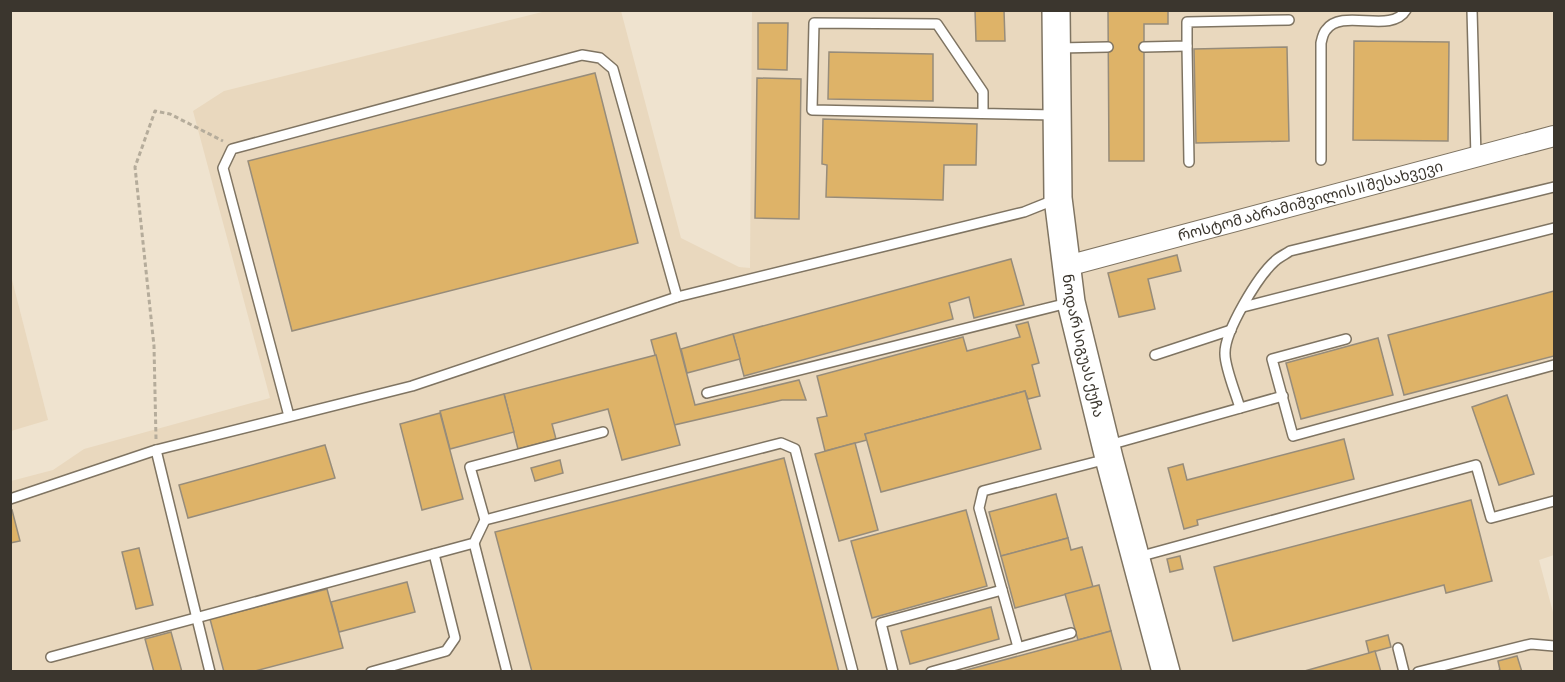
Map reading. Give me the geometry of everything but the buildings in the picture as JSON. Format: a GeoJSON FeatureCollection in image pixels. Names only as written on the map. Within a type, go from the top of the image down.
{"type":"FeatureCollection","features":[{"type":"Feature","properties":{"kind":"street","name":"ნოდარ სიგუას ქუჩა"},"geometry":{"type":"LineString","coordinates":[[1056,10],[1058,198],[1071,302],[1107,452],[1166,672]]}},
{"type":"Feature","properties":{"kind":"street","name":"როსტომ აბრამიშვილის II შესახვევი"},"geometry":{"type":"LineString","coordinates":[[1067,266],[1554,136]]}},
{"type":"Feature","properties":{"kind":"lane"},"geometry":{"type":"LineString","coordinates":[[1321,160],[1321,43],[1325,30],[1334,23],[1346,21],[1390,21],[1404,15],[1406,10]]}},
{"type":"Feature","properties":{"kind":"lane"},"geometry":{"type":"LineString","coordinates":[[1472,10],[1476,157]]}},
{"type":"Feature","properties":{"kind":"lane"},"geometry":{"type":"LineString","coordinates":[[1189,162],[1187,22],[1289,20]]}},
{"type":"Feature","properties":{"kind":"lane"},"geometry":{"type":"LineString","coordinates":[[983,114],[983,92],[937,24],[814,23],[812,110],[983,114],[1057,115]]}},
{"type":"Feature","properties":{"kind":"lane"},"geometry":{"type":"LineString","coordinates":[[1144,47],[1187,46]]}},
{"type":"Feature","properties":{"kind":"lane"},"geometry":{"type":"LineString","coordinates":[[1057,48],[1108,47]]}},
{"type":"Feature","properties":{"kind":"lane"},"geometry":{"type":"LineString","coordinates":[[289,416],[223,168],[232,149],[582,55],[600,58],[613,69],[677,297]]}},
{"type":"Feature","properties":{"kind":"lane"},"geometry":{"type":"LineString","coordinates":[[1240,408],[1225,354],[1231,330],[1243,307],[1275,261],[1290,251],[1554,187]]}},
{"type":"Feature","properties":{"kind":"lane"},"geometry":{"type":"LineString","coordinates":[[10,499],[156,450],[412,386],[677,297],[1024,212],[1058,198]]}},
{"type":"Feature","properties":{"kind":"lane"},"geometry":{"type":"LineString","coordinates":[[1243,307],[1554,228]]}},
{"type":"Feature","properties":{"kind":"lane"},"geometry":{"type":"LineString","coordinates":[[707,393],[1071,302]]}},
{"type":"Feature","properties":{"kind":"lane"},"geometry":{"type":"LineString","coordinates":[[1155,355],[1231,330]]}},
{"type":"Feature","properties":{"kind":"lane"},"geometry":{"type":"LineString","coordinates":[[1346,339],[1272,359],[1293,436],[1554,366]]}},
{"type":"Feature","properties":{"kind":"lane"},"geometry":{"type":"LineString","coordinates":[[1018,647],[979,508],[983,491],[1282,396]]}},
{"type":"Feature","properties":{"kind":"lane"},"geometry":{"type":"LineString","coordinates":[[507,672],[474,543],[485,520],[470,467],[603,432]]}},
{"type":"Feature","properties":{"kind":"lane"},"geometry":{"type":"LineString","coordinates":[[485,520],[781,443],[795,449],[854,672]]}},
{"type":"Feature","properties":{"kind":"lane"},"geometry":{"type":"LineString","coordinates":[[156,450],[210,672]]}},
{"type":"Feature","properties":{"kind":"lane"},"geometry":{"type":"LineString","coordinates":[[1135,557],[1476,465],[1491,518],[1554,501]]}},
{"type":"Feature","properties":{"kind":"lane"},"geometry":{"type":"LineString","coordinates":[[51,657],[474,543]]}},
{"type":"Feature","properties":{"kind":"lane"},"geometry":{"type":"LineString","coordinates":[[371,672],[446,651],[451,646],[455,638],[434,554]]}},
{"type":"Feature","properties":{"kind":"lane"},"geometry":{"type":"LineString","coordinates":[[893,672],[881,623],[1002,590]]}},
{"type":"Feature","properties":{"kind":"lane"},"geometry":{"type":"LineString","coordinates":[[931,672],[1071,633]]}},
{"type":"Feature","properties":{"kind":"lane"},"geometry":{"type":"LineString","coordinates":[[1418,672],[1531,644],[1554,646]]}},
{"type":"Feature","properties":{"kind":"lane"},"geometry":{"type":"LineString","coordinates":[[1398,648],[1404,672]]}},
{"type":"Feature","properties":{"kind":"path"},"geometry":{"type":"LineString","coordinates":[[156,450],[154,346],[135,167],[155,111],[170,114],[224,141],[232,149]]}},
{"type":"Feature","properties":{"kind":"shaded area"},"geometry":{"type":"Polygon","coordinates":[[[546,11],[621,11],[681,238],[739,267],[750,268],[752,11],[1554,11],[1554,555],[1539,560],[1554,616],[1554,671],[11,672],[11,481],[53,470],[84,449],[270,398],[193,111],[224,91],[546,11]]]}},
{"type":"Feature","properties":{"kind":"shaded area"},"geometry":{"type":"Polygon","coordinates":[[[10,272],[48,420],[11,431],[10,431],[10,272]]]}}]}
